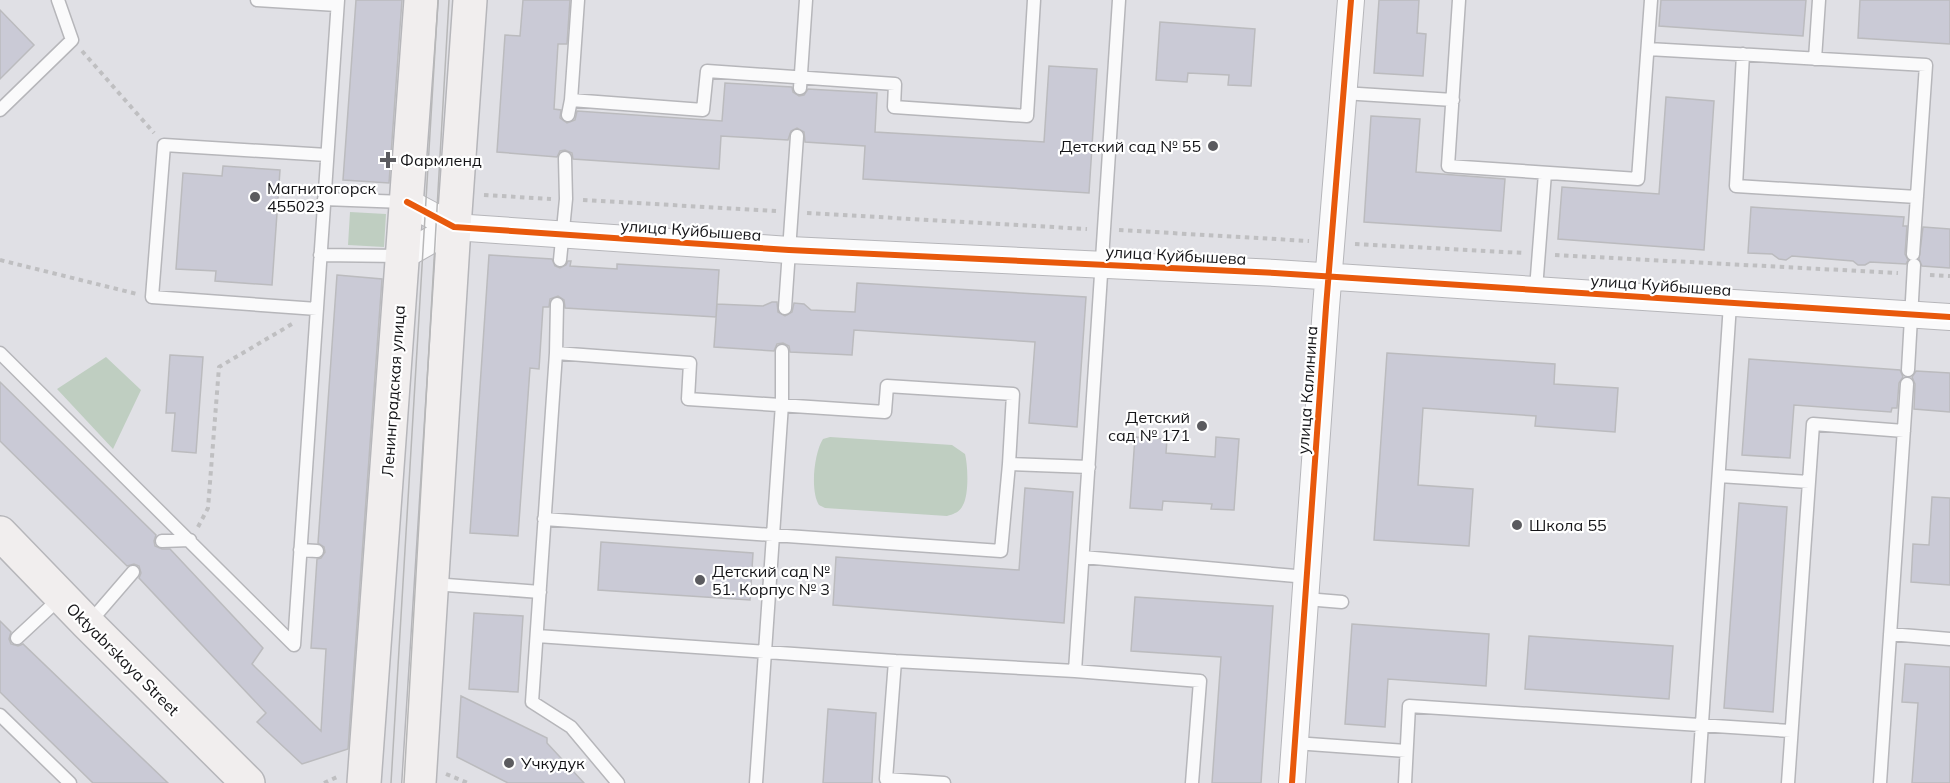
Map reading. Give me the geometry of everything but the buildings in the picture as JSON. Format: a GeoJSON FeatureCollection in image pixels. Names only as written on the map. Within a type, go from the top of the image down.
{"type":"FeatureCollection","features":[{"type":"Feature","properties":{"kind":"main road","name":"Ленинградская улица"},"geometry":{"type":"LineString","coordinates":[[364,783],[376,555],[403,256],[421,0]]}},
{"type":"Feature","properties":{"kind":"main road"},"geometry":{"type":"LineString","coordinates":[[433,778],[432,584],[470,0]]}},
{"type":"Feature","properties":{"kind":"main road","name":"Oktyabrskaya Street"},"geometry":{"type":"LineString","coordinates":[[0,533],[248,783]]}},
{"type":"Feature","properties":{"kind":"street","name":"улица Калинина"},"geometry":{"type":"LineString","coordinates":[[1292,783],[1351,0]]}},
{"type":"Feature","properties":{"kind":"street","name":"улица Куйбышева"},"geometry":{"type":"LineString","coordinates":[[407,202],[454,227],[789,250],[1329,278],[1950,317]]}},
{"type":"Feature","properties":{"kind":"street"},"geometry":{"type":"LineString","coordinates":[[403,256],[454,227]]}},
{"type":"Feature","properties":{"kind":"lane"},"geometry":{"type":"LineString","coordinates":[[0,110],[72,40],[58,0]]}},
{"type":"Feature","properties":{"kind":"lane"},"geometry":{"type":"LineString","coordinates":[[0,353],[294,645],[338,2],[257,0]]}},
{"type":"Feature","properties":{"kind":"lane"},"geometry":{"type":"LineString","coordinates":[[568,115],[578,0]]}},
{"type":"Feature","properties":{"kind":"lane"},"geometry":{"type":"LineString","coordinates":[[800,83],[806,0]]}},
{"type":"Feature","properties":{"kind":"lane"},"geometry":{"type":"LineString","coordinates":[[571,100],[703,110],[707,70],[800,83],[895,84],[894,107],[1027,116],[1034,0]]}},
{"type":"Feature","properties":{"kind":"lane"},"geometry":{"type":"LineString","coordinates":[[1075,671],[1119,0]]}},
{"type":"Feature","properties":{"kind":"lane"},"geometry":{"type":"LineString","coordinates":[[1460,0],[1448,166],[1638,179],[1652,0]]}},
{"type":"Feature","properties":{"kind":"lane"},"geometry":{"type":"LineString","coordinates":[[1815,59],[1819,0]]}},
{"type":"Feature","properties":{"kind":"lane"},"geometry":{"type":"LineString","coordinates":[[1648,49],[1926,65],[1908,370]]}},
{"type":"Feature","properties":{"kind":"lane"},"geometry":{"type":"LineString","coordinates":[[1743,54],[1736,186],[1917,197]]}},
{"type":"Feature","properties":{"kind":"lane"},"geometry":{"type":"LineString","coordinates":[[1343,93],[1453,100]]}},
{"type":"Feature","properties":{"kind":"lane"},"geometry":{"type":"LineString","coordinates":[[785,308],[797,136]]}},
{"type":"Feature","properties":{"kind":"lane"},"geometry":{"type":"LineString","coordinates":[[317,309],[152,297],[164,145],[327,155]]}},
{"type":"Feature","properties":{"kind":"lane"},"geometry":{"type":"LineString","coordinates":[[560,260],[566,200],[566,158]]}},
{"type":"Feature","properties":{"kind":"lane"},"geometry":{"type":"LineString","coordinates":[[1536,290],[1545,173]]}},
{"type":"Feature","properties":{"kind":"lane"},"geometry":{"type":"LineString","coordinates":[[324,199],[407,202]]}},
{"type":"Feature","properties":{"kind":"lane"},"geometry":{"type":"LineString","coordinates":[[320,255],[403,256]]}},
{"type":"Feature","properties":{"kind":"lane"},"geometry":{"type":"LineString","coordinates":[[557,304],[556,353],[532,702],[571,727],[618,783]]}},
{"type":"Feature","properties":{"kind":"lane"},"geometry":{"type":"LineString","coordinates":[[1698,783],[1730,304]]}},
{"type":"Feature","properties":{"kind":"lane"},"geometry":{"type":"LineString","coordinates":[[756,783],[782,404],[782,351]]}},
{"type":"Feature","properties":{"kind":"lane"},"geometry":{"type":"LineString","coordinates":[[544,519],[1001,551],[1010,464],[1013,394],[887,386],[885,412],[688,399],[690,363],[556,353]]}},
{"type":"Feature","properties":{"kind":"lane"},"geometry":{"type":"LineString","coordinates":[[1880,783],[1907,384]]}},
{"type":"Feature","properties":{"kind":"lane"},"geometry":{"type":"LineString","coordinates":[[1788,783],[1813,424],[1904,431]]}},
{"type":"Feature","properties":{"kind":"lane"},"geometry":{"type":"LineString","coordinates":[[1010,464],[1089,467]]}},
{"type":"Feature","properties":{"kind":"lane"},"geometry":{"type":"LineString","coordinates":[[1719,476],[1809,482]]}},
{"type":"Feature","properties":{"kind":"lane"},"geometry":{"type":"LineString","coordinates":[[162,541],[190,540]]}},
{"type":"Feature","properties":{"kind":"lane"},"geometry":{"type":"LineString","coordinates":[[300,550],[317,551]]}},
{"type":"Feature","properties":{"kind":"lane"},"geometry":{"type":"LineString","coordinates":[[1083,557],[1307,588],[1342,602]]}},
{"type":"Feature","properties":{"kind":"lane"},"geometry":{"type":"LineString","coordinates":[[88,624],[133,572]]}},
{"type":"Feature","properties":{"kind":"lane"},"geometry":{"type":"LineString","coordinates":[[432,584],[540,592]]}},
{"type":"Feature","properties":{"kind":"lane"},"geometry":{"type":"LineString","coordinates":[[17,638],[61,596]]}},
{"type":"Feature","properties":{"kind":"lane"},"geometry":{"type":"LineString","coordinates":[[1890,634],[1950,639]]}},
{"type":"Feature","properties":{"kind":"lane"},"geometry":{"type":"LineString","coordinates":[[537,636],[1200,681],[1191,783]]}},
{"type":"Feature","properties":{"kind":"lane"},"geometry":{"type":"LineString","coordinates":[[896,661],[886,779],[944,783]]}},
{"type":"Feature","properties":{"kind":"lane"},"geometry":{"type":"LineString","coordinates":[[1404,783],[1409,706],[1791,731]]}},
{"type":"Feature","properties":{"kind":"lane"},"geometry":{"type":"LineString","coordinates":[[0,715],[70,783]]}},
{"type":"Feature","properties":{"kind":"lane"},"geometry":{"type":"LineString","coordinates":[[1295,743],[1406,751]]}},
{"type":"Feature","properties":{"kind":"path"},"geometry":{"type":"LineString","coordinates":[[72,40],[164,145]]}},
{"type":"Feature","properties":{"kind":"path"},"geometry":{"type":"LineString","coordinates":[[458,194],[1318,242]]}},
{"type":"Feature","properties":{"kind":"path"},"geometry":{"type":"LineString","coordinates":[[1350,244],[1539,254],[1914,264],[1950,276]]}},
{"type":"Feature","properties":{"kind":"path"},"geometry":{"type":"LineString","coordinates":[[0,260],[152,297]]}},
{"type":"Feature","properties":{"kind":"path"},"geometry":{"type":"LineString","coordinates":[[208,508],[219,367],[317,309]]}},
{"type":"Feature","properties":{"kind":"path"},"geometry":{"type":"LineString","coordinates":[[433,778],[468,783]]}},
{"type":"Feature","properties":{"kind":"green space"},"geometry":{"type":"Polygon","coordinates":[[[350,212],[386,214],[384,247],[348,245],[350,212]]]}},
{"type":"Feature","properties":{"kind":"green space"},"geometry":{"type":"Polygon","coordinates":[[[106,357],[141,390],[113,449],[57,389],[106,357]]]}},
{"type":"Feature","properties":{"kind":"green space"},"geometry":{"type":"Polygon","coordinates":[[[830,437],[952,445],[965,454],[966,459],[967,487],[963,505],[958,511],[947,516],[825,508],[819,505],[814,482],[815,462],[823,439],[830,437]]]}},
{"type":"Feature","properties":{"kind":"tram line"},"geometry":{"type":"LineString","coordinates":[[391,783],[438,0]]}},
{"type":"Feature","properties":{"kind":"tram line"},"geometry":{"type":"LineString","coordinates":[[404,783],[449,0]]}},
{"type":"Feature","properties":{"kind":"cycle path"},"geometry":{"type":"LineString","coordinates":[[1292,783],[1326,307],[1351,0]]}},
{"type":"Feature","properties":{"kind":"cycle path"},"geometry":{"type":"LineString","coordinates":[[407,202],[454,227],[789,250],[1275,273],[1950,317]]}},
{"type":"Feature","properties":{"kind":"place","name":"Детский сад № 55"},"geometry":{"type":"Point","coordinates":[1213,146]}},
{"type":"Feature","properties":{"kind":"place","name":"Фармленд"},"geometry":{"type":"Point","coordinates":[388,160]}},
{"type":"Feature","properties":{"kind":"place","name":"Магнитогорск 455023"},"geometry":{"type":"Point","coordinates":[255,197]}},
{"type":"Feature","properties":{"kind":"place","name":"Детский сад № 171"},"geometry":{"type":"Point","coordinates":[1202,426]}},
{"type":"Feature","properties":{"kind":"place","name":"Школа 55"},"geometry":{"type":"Point","coordinates":[1517,525]}},
{"type":"Feature","properties":{"kind":"place","name":"Детский сад № 51. Корпус № 3"},"geometry":{"type":"Point","coordinates":[700,580]}},
{"type":"Feature","properties":{"kind":"place","name":"Учкудук"},"geometry":{"type":"Point","coordinates":[509,763]}}]}
